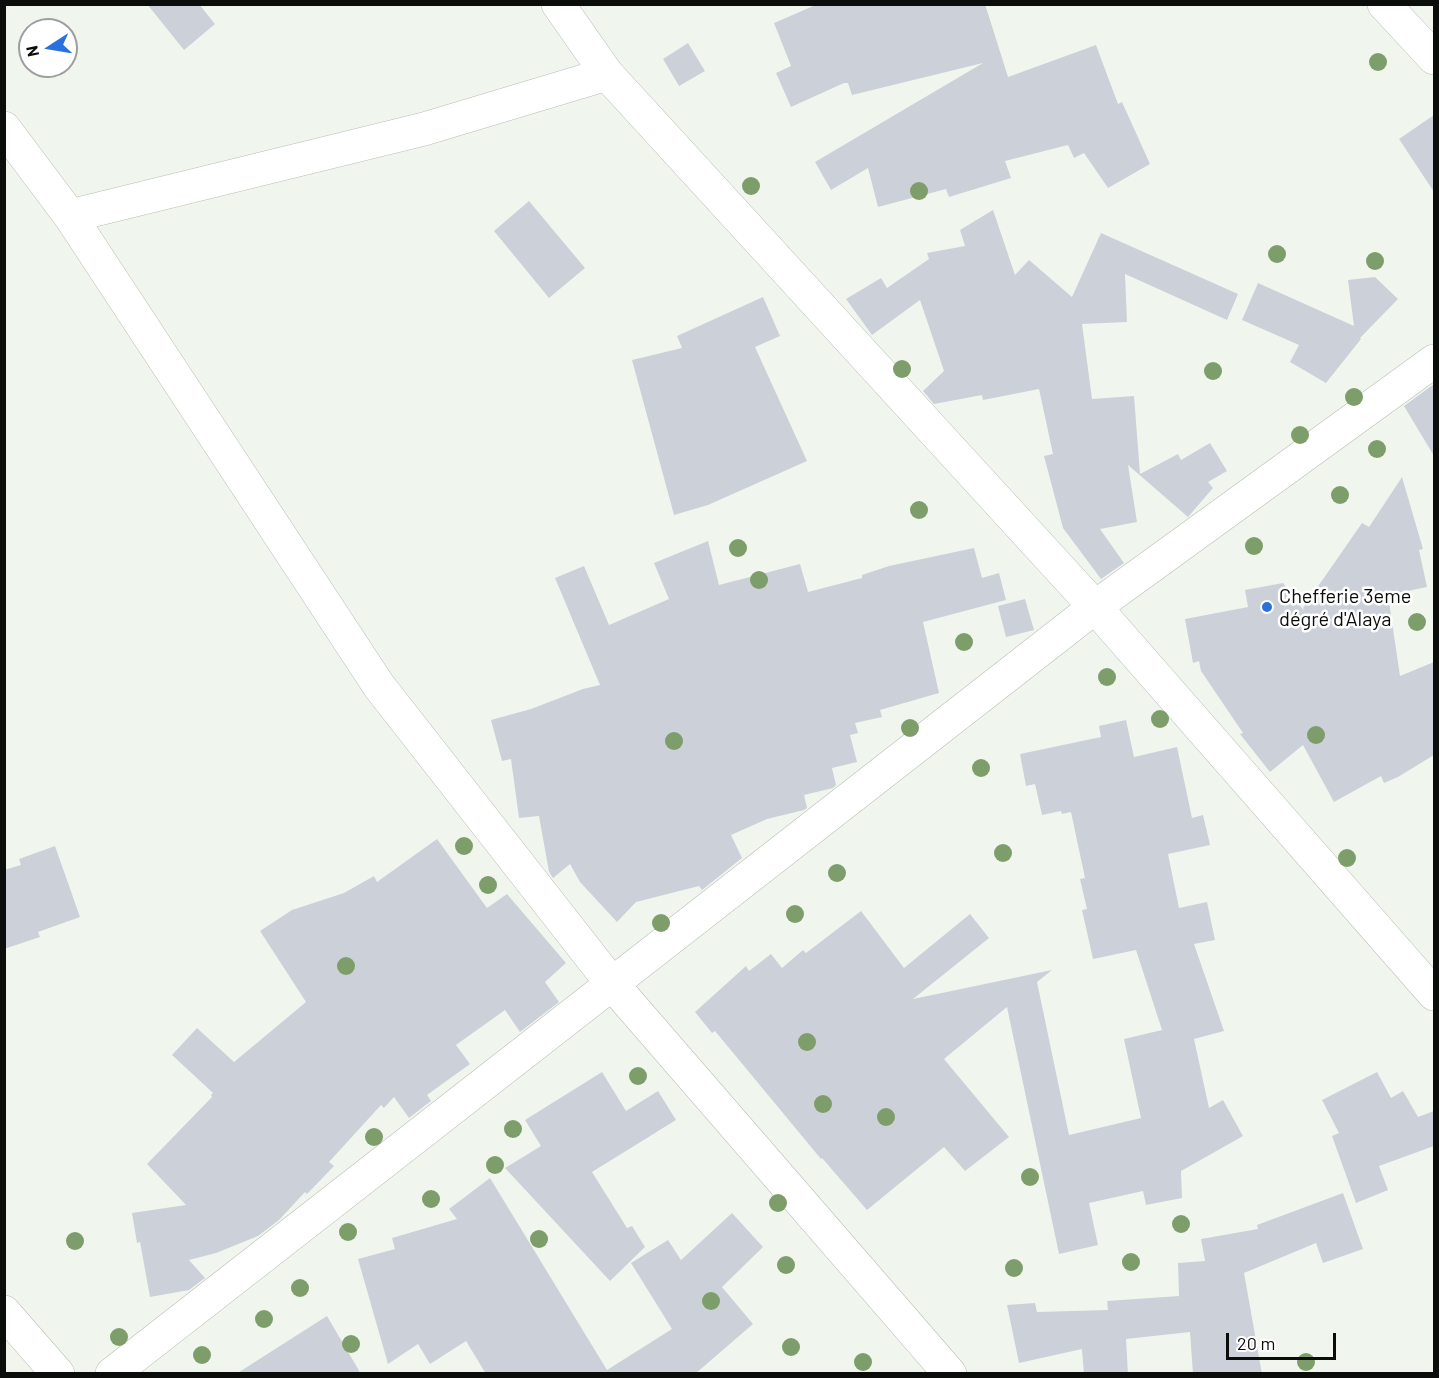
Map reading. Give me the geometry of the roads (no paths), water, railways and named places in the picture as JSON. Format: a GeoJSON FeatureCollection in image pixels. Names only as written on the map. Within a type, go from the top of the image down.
{"type":"FeatureCollection","features":[{"type":"Feature","properties":{"kind":"street"},"geometry":{"type":"LineString","coordinates":[[558,4],[607,74],[1095,607],[1434,994]]}},
{"type":"Feature","properties":{"kind":"street"},"geometry":{"type":"LineString","coordinates":[[1384,4],[1434,58]]}},
{"type":"Feature","properties":{"kind":"street"},"geometry":{"type":"LineString","coordinates":[[70,216],[424,129],[607,74]]}},
{"type":"Feature","properties":{"kind":"street"},"geometry":{"type":"LineString","coordinates":[[4,128],[70,216],[379,686],[613,985],[950,1374]]}},
{"type":"Feature","properties":{"kind":"street"},"geometry":{"type":"LineString","coordinates":[[112,1374],[1095,607],[1434,361]]}},
{"type":"Feature","properties":{"kind":"street"},"geometry":{"type":"LineString","coordinates":[[4,1312],[58,1374]]}},
{"type":"Feature","properties":{"kind":"place","name":"Chefferie 3eme dégré d'Alaya"},"geometry":{"type":"Point","coordinates":[1267,607]}}]}
